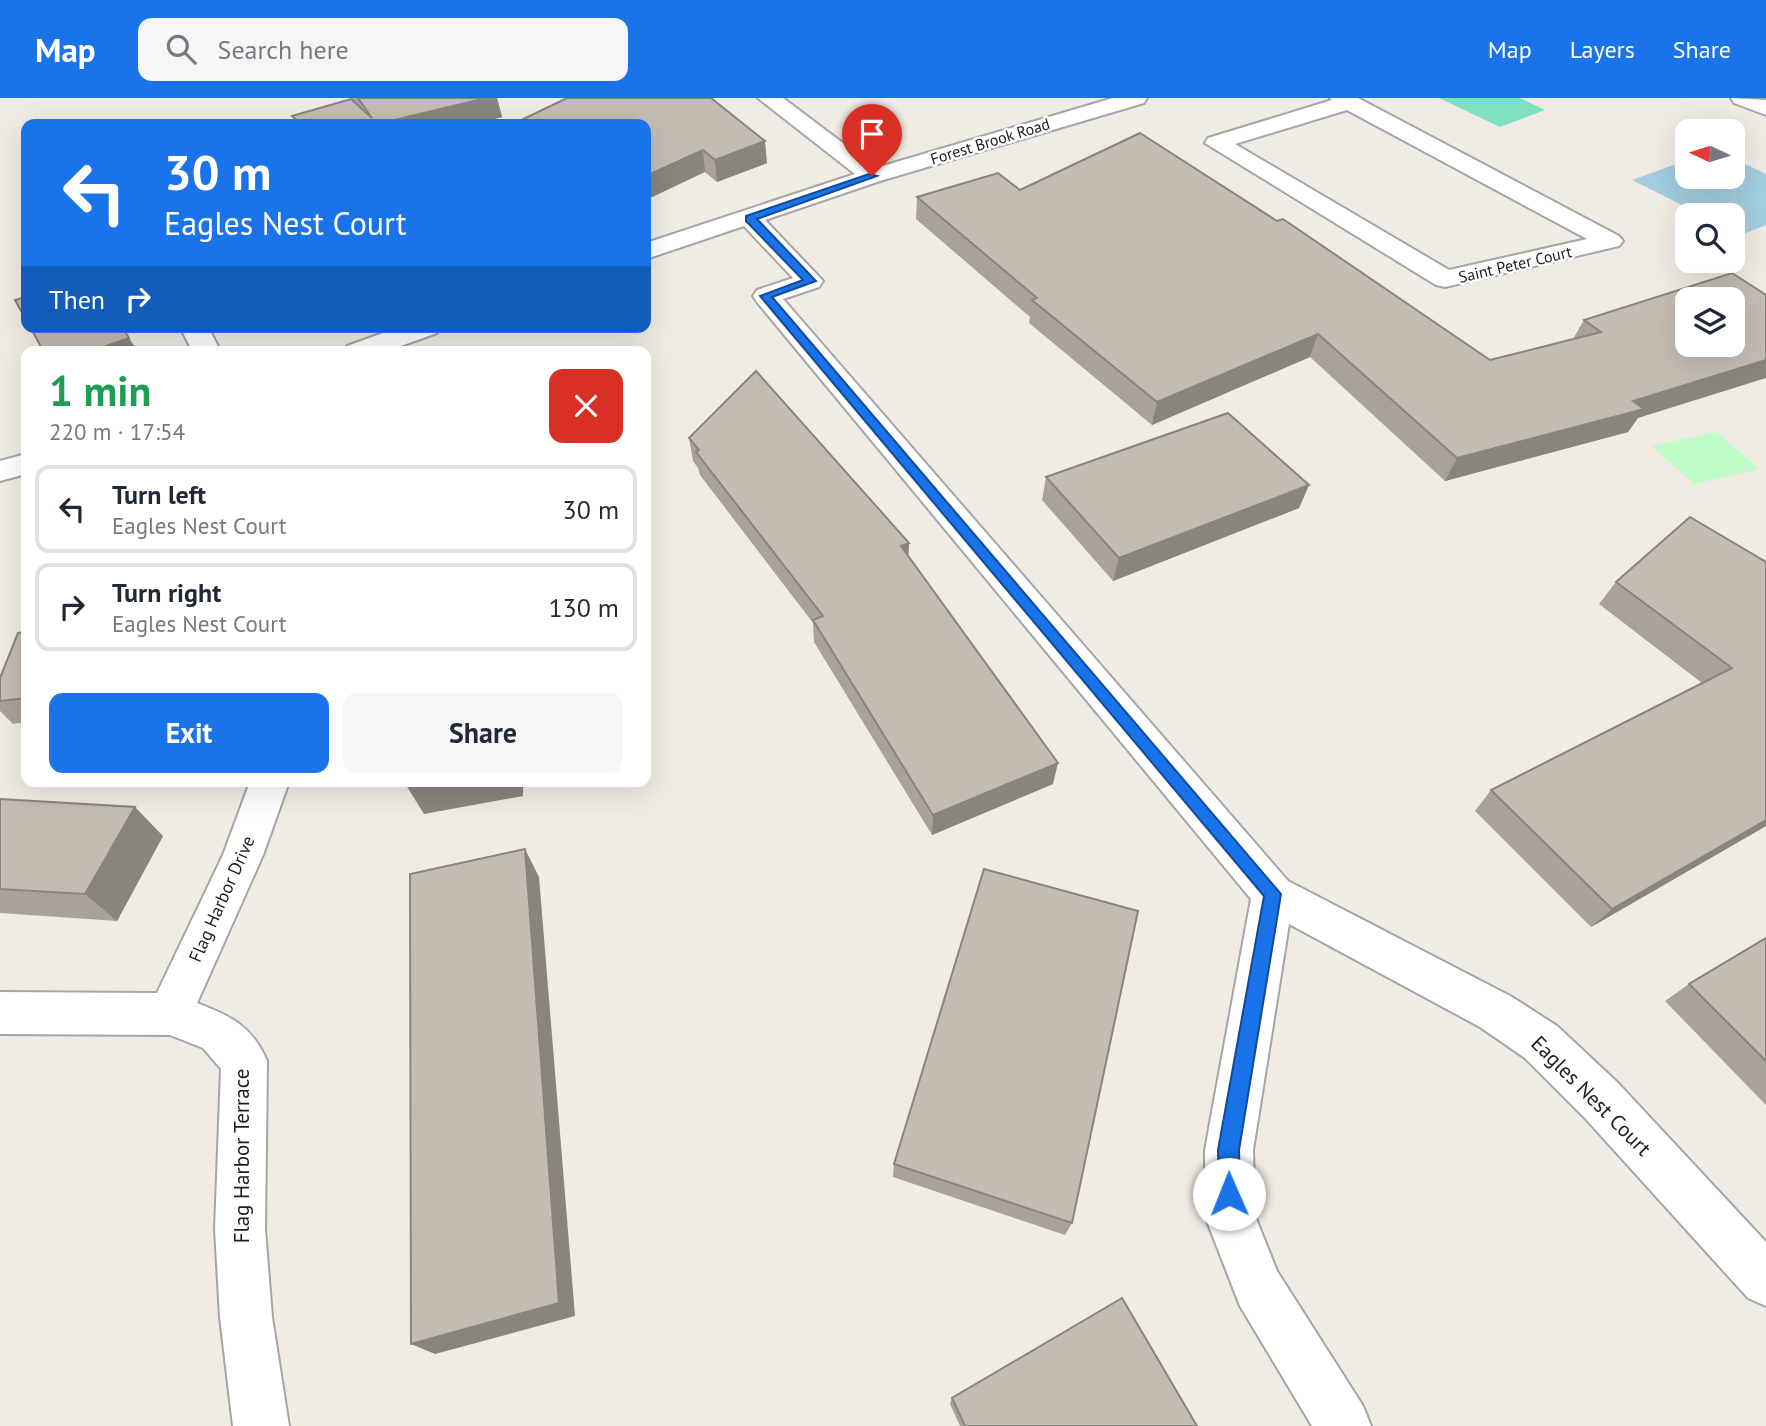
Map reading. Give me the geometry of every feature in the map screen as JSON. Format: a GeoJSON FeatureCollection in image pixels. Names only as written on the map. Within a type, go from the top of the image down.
{"type":"FeatureCollection","features":[{"type":"Feature","properties":{"kind":"street"},"geometry":{"type":"LineString","coordinates":[[769,98],[872,176]]}},
{"type":"Feature","properties":{"kind":"street","name":"Forest Brook Road"},"geometry":{"type":"LineString","coordinates":[[651,249],[872,176],[1133,98]]}},
{"type":"Feature","properties":{"kind":"street"},"geometry":{"type":"LineString","coordinates":[[1742,98],[1766,108]]}},
{"type":"Feature","properties":{"kind":"street","name":"Saint Peter Court"},"geometry":{"type":"LineString","coordinates":[[1345,100],[1460,161],[1610,241],[1445,279],[1216,143],[1345,100]]}},
{"type":"Feature","properties":{"kind":"street","name":"Eagles Nest Court"},"geometry":{"type":"LineString","coordinates":[[750,218],[810,281],[765,296],[1273,894],[1496,1012],[1541,1042],[1601,1100],[1766,1280]]}},
{"type":"Feature","properties":{"kind":"street"},"geometry":{"type":"LineString","coordinates":[[374,346],[409,333]]}},
{"type":"Feature","properties":{"kind":"street"},"geometry":{"type":"LineString","coordinates":[[0,471],[21,465]]}},
{"type":"Feature","properties":{"kind":"street","name":"Flag Harbor Drive"},"geometry":{"type":"LineString","coordinates":[[170,1014],[243,855],[268,787]]}},
{"type":"Feature","properties":{"kind":"street"},"geometry":{"type":"LineString","coordinates":[[1273,894],[1228,1150],[1230,1216],[1258,1288],[1343,1426]]}},
{"type":"Feature","properties":{"kind":"street","name":"Flag Harbor Terrace"},"geometry":{"type":"LineString","coordinates":[[0,1013],[170,1014],[219,1033],[244,1061],[240,1229],[246,1317],[261,1426]]}},
{"type":"Feature","properties":{"kind":"green space"},"geometry":{"type":"Polygon","coordinates":[[[1439,98],[1520,98],[1545,110],[1500,127],[1439,98]]]}},
{"type":"Feature","properties":{"kind":"green space"},"geometry":{"type":"Polygon","coordinates":[[[1716,432],[1759,469],[1694,484],[1652,446],[1716,432]]]}},
{"type":"Feature","properties":{"kind":"water"},"geometry":{"type":"Polygon","coordinates":[[[1675,164],[1675,189],[1745,189],[1745,164],[1766,174],[1766,225],[1745,233],[1745,203],[1678,203],[1632,180],[1675,164]]]}},
{"type":"Feature","properties":{"kind":"building"},"geometry":{"type":"Polygon","coordinates":[[[358,98],[486,98],[399,119],[295,119],[292,116],[351,99],[372,118],[358,98]]]}},
{"type":"Feature","properties":{"kind":"building"},"geometry":{"type":"Polygon","coordinates":[[[567,98],[711,98],[765,141],[715,160],[703,150],[651,174],[651,119],[523,119],[567,98]]]}},
{"type":"Feature","properties":{"kind":"building"},"geometry":{"type":"Polygon","coordinates":[[[1140,133],[1277,221],[1283,219],[1490,360],[1601,332],[1584,320],[1675,291],[1675,357],[1745,357],[1745,287],[1688,287],[1732,273],[1766,295],[1766,360],[1633,401],[1644,409],[1457,458],[1318,334],[1157,402],[1032,300],[1037,298],[917,197],[998,173],[1020,190],[1140,133]]]}},
{"type":"Feature","properties":{"kind":"building"},"geometry":{"type":"Polygon","coordinates":[[[21,298],[21,311],[15,300],[21,298]]]}},
{"type":"Feature","properties":{"kind":"building"},"geometry":{"type":"Polygon","coordinates":[[[33,333],[126,333],[129,338],[106,346],[41,346],[33,333]]]}},
{"type":"Feature","properties":{"kind":"building"},"geometry":{"type":"Polygon","coordinates":[[[756,371],[909,543],[901,546],[1058,763],[933,815],[813,620],[823,616],[696,452],[699,450],[689,438],[756,371]]]}},
{"type":"Feature","properties":{"kind":"building"},"geometry":{"type":"Polygon","coordinates":[[[1228,413],[1309,485],[1119,558],[1046,477],[1228,413]]]}},
{"type":"Feature","properties":{"kind":"building"},"geometry":{"type":"Polygon","coordinates":[[[1690,517],[1766,562],[1766,820],[1612,909],[1491,790],[1732,668],[1616,582],[1690,517]]]}},
{"type":"Feature","properties":{"kind":"building"},"geometry":{"type":"Polygon","coordinates":[[[18,633],[21,633],[21,699],[0,701],[0,678],[18,633]]]}},
{"type":"Feature","properties":{"kind":"building"},"geometry":{"type":"Polygon","coordinates":[[[0,799],[135,807],[85,894],[0,889],[0,799]]]}},
{"type":"Feature","properties":{"kind":"building"},"geometry":{"type":"Polygon","coordinates":[[[525,849],[559,1303],[411,1344],[410,874],[525,849]]]}},
{"type":"Feature","properties":{"kind":"building"},"geometry":{"type":"Polygon","coordinates":[[[984,869],[1138,911],[1072,1223],[894,1164],[984,869]]]}},
{"type":"Feature","properties":{"kind":"building"},"geometry":{"type":"Polygon","coordinates":[[[1766,938],[1766,1061],[1689,984],[1766,938]]]}},
{"type":"Feature","properties":{"kind":"building"},"geometry":{"type":"Polygon","coordinates":[[[1122,1298],[1197,1426],[965,1426],[952,1398],[1122,1298]]]}},
{"type":"Feature","properties":{"kind":"route"},"geometry":{"type":"LineString","coordinates":[[872,176],[750,218],[810,281],[765,296],[1273,894],[1228,1150],[1229,1194]]}}]}
